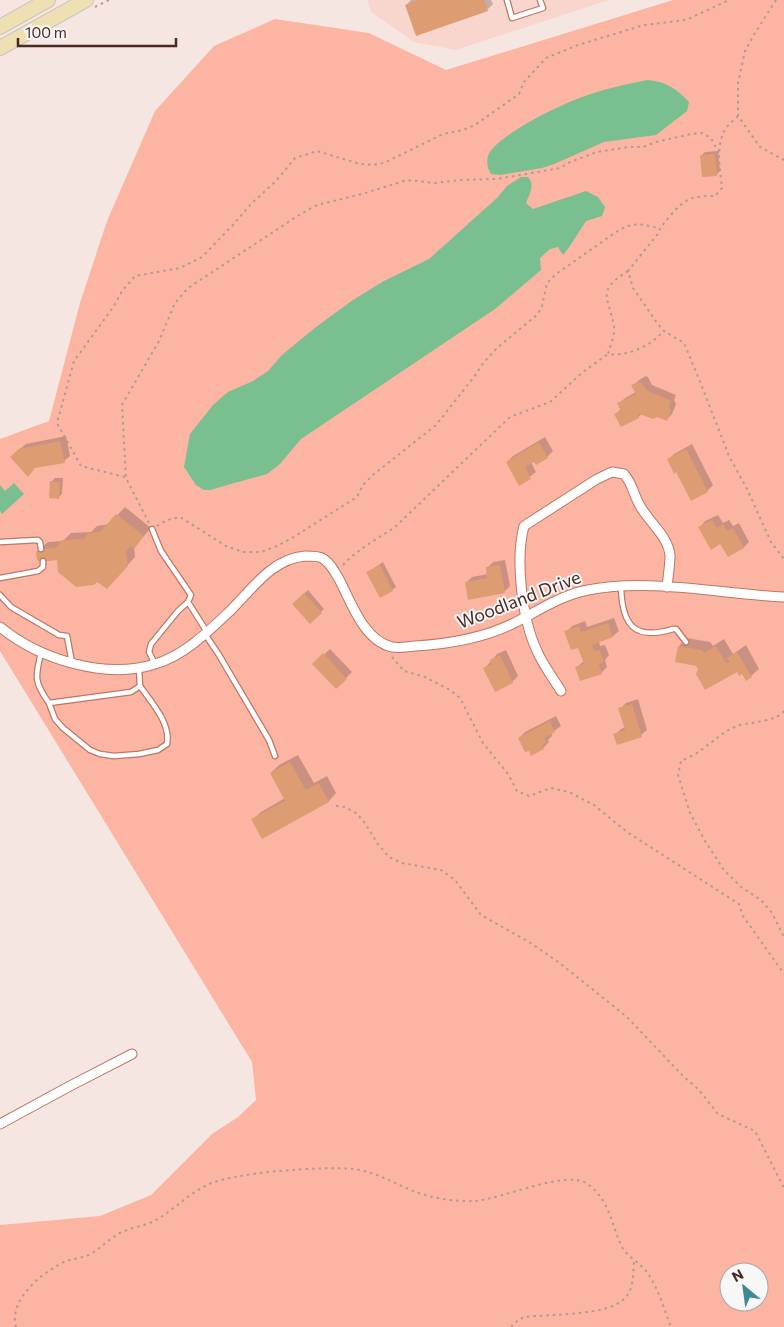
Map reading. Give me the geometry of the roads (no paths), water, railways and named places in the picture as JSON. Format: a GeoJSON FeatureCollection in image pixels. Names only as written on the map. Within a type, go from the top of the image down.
{"type":"FeatureCollection","features":[{"type":"Feature","properties":{"kind":"main road"},"geometry":{"type":"LineString","coordinates":[[0,27],[48,0]]}},
{"type":"Feature","properties":{"kind":"main road"},"geometry":{"type":"LineString","coordinates":[[0,48],[86,0]]}},
{"type":"Feature","properties":{"kind":"street"},"geometry":{"type":"LineString","coordinates":[[561,691],[537,653],[526,617],[520,563],[520,542],[524,526],[597,479],[612,472],[624,474],[632,484],[637,501],[668,547],[670,556],[667,586]]}},
{"type":"Feature","properties":{"kind":"street","name":"Woodland Drive"},"geometry":{"type":"LineString","coordinates":[[205,633],[229,612],[268,571],[291,558],[307,556],[324,559],[335,573],[361,621],[371,635],[384,644],[393,647],[457,642],[489,633],[526,617],[548,604],[585,591],[620,587],[667,586],[784,597]]}},
{"type":"Feature","properties":{"kind":"street"},"geometry":{"type":"LineString","coordinates":[[0,627],[12,637],[41,653],[90,667],[139,668],[156,664],[181,652],[205,633]]}},
{"type":"Feature","properties":{"kind":"street"},"geometry":{"type":"LineString","coordinates":[[0,1124],[132,1054]]}},
{"type":"Feature","properties":{"kind":"lane"},"geometry":{"type":"LineString","coordinates":[[506,0],[512,18],[543,8],[540,0]]}},
{"type":"Feature","properties":{"kind":"lane"},"geometry":{"type":"LineString","coordinates":[[152,529],[162,551],[191,595],[188,602],[178,611],[151,644],[149,652],[156,664]]}},
{"type":"Feature","properties":{"kind":"lane"},"geometry":{"type":"LineString","coordinates":[[0,542],[38,540],[41,549]]}},
{"type":"Feature","properties":{"kind":"lane"},"geometry":{"type":"LineString","coordinates":[[0,578],[38,571],[43,567],[43,561]]}},
{"type":"Feature","properties":{"kind":"lane"},"geometry":{"type":"LineString","coordinates":[[620,587],[628,622],[636,630],[650,634],[672,628],[676,629],[686,642]]}},
{"type":"Feature","properties":{"kind":"lane"},"geometry":{"type":"LineString","coordinates":[[0,595],[11,607],[59,635],[68,636],[72,663]]}},
{"type":"Feature","properties":{"kind":"lane"},"geometry":{"type":"LineString","coordinates":[[188,602],[269,740],[275,756]]}},
{"type":"Feature","properties":{"kind":"lane"},"geometry":{"type":"LineString","coordinates":[[41,653],[36,674],[40,691],[49,703],[55,719],[90,750],[100,754],[122,755],[158,750],[166,744],[168,734],[165,724],[140,686],[139,668]]}},
{"type":"Feature","properties":{"kind":"lane"},"geometry":{"type":"LineString","coordinates":[[49,703],[131,692],[140,686]]}}]}
